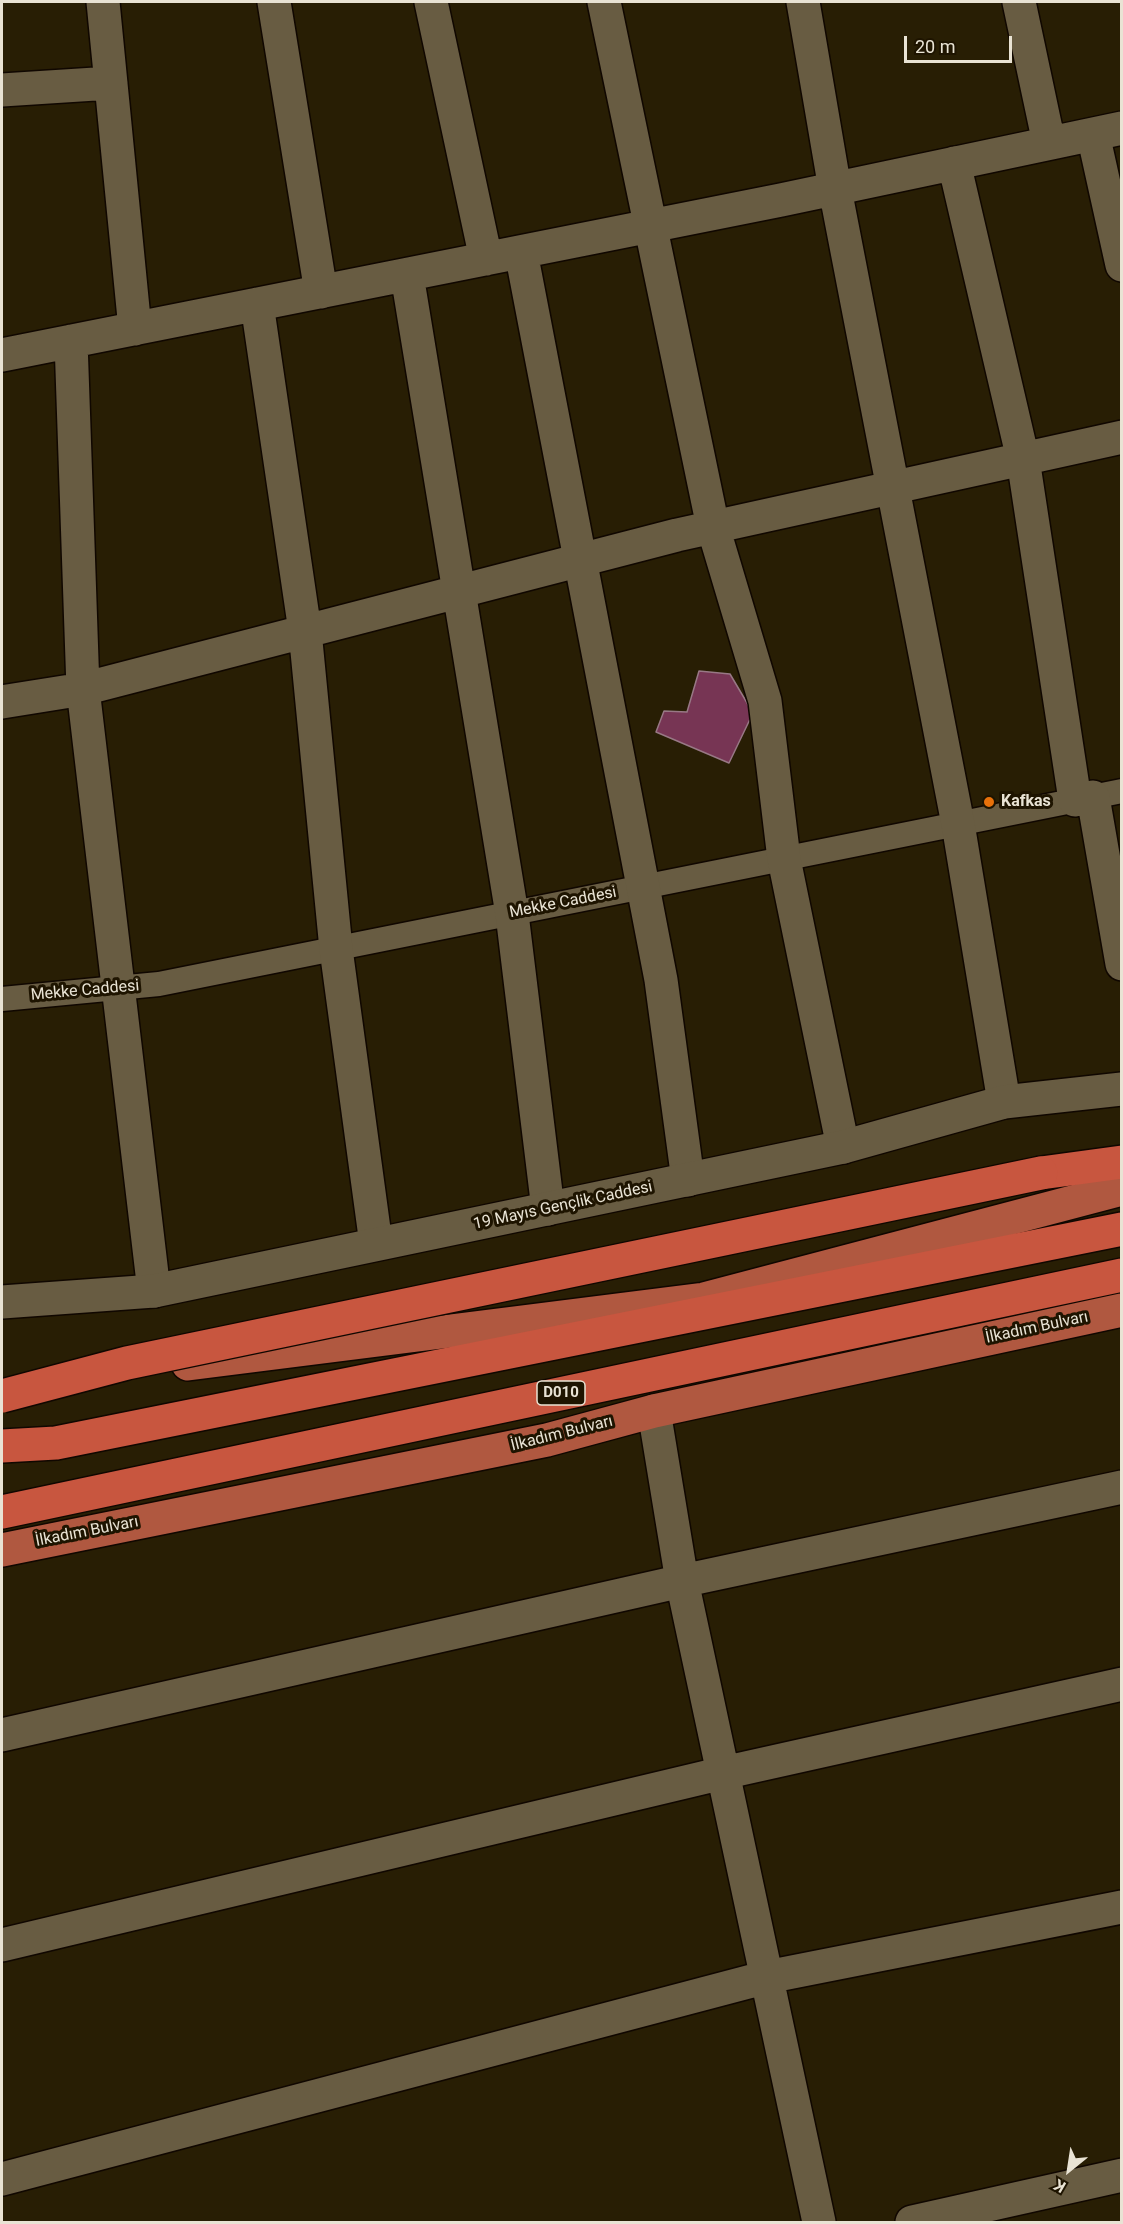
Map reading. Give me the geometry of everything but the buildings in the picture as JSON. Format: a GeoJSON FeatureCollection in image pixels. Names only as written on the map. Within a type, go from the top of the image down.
{"type":"FeatureCollection","features":[{"type":"Feature","properties":{"kind":"highway"},"geometry":{"type":"LineString","coordinates":[[2,1395],[127,1363],[1041,1173],[1122,1162]]}},
{"type":"Feature","properties":{"kind":"highway"},"geometry":{"type":"LineString","coordinates":[[2,1446],[68,1440],[1122,1229]]}},
{"type":"Feature","properties":{"kind":"highway","name":"İlkadım Bulvarı"},"geometry":{"type":"LineString","coordinates":[[2,1512],[1122,1275]]}},
{"type":"Feature","properties":{"kind":"main road"},"geometry":{"type":"LineString","coordinates":[[2,1387],[704,1299],[1122,1189]]}},
{"type":"Feature","properties":{"kind":"main road","name":"İlkadım Bulvarı"},"geometry":{"type":"LineString","coordinates":[[2,1550],[547,1440],[654,1411],[1122,1310]]}},
{"type":"Feature","properties":{"kind":"street"},"geometry":{"type":"LineString","coordinates":[[103,2],[135,329]]}},
{"type":"Feature","properties":{"kind":"street"},"geometry":{"type":"LineString","coordinates":[[274,2],[321,292]]}},
{"type":"Feature","properties":{"kind":"street"},"geometry":{"type":"LineString","coordinates":[[431,2],[486,259]]}},
{"type":"Feature","properties":{"kind":"street"},"geometry":{"type":"LineString","coordinates":[[604,2],[713,527],[765,702],[784,859],[843,1147]]}},
{"type":"Feature","properties":{"kind":"street"},"geometry":{"type":"LineString","coordinates":[[803,2],[835,189],[958,824],[1004,1102]]}},
{"type":"Feature","properties":{"kind":"street"},"geometry":{"type":"LineString","coordinates":[[1019,2],[1049,143]]}},
{"type":"Feature","properties":{"kind":"street"},"geometry":{"type":"LineString","coordinates":[[2,90],[111,82]]}},
{"type":"Feature","properties":{"kind":"street"},"geometry":{"type":"LineString","coordinates":[[2,356],[650,227],[1107,131],[1122,265]]}},
{"type":"Feature","properties":{"kind":"street"},"geometry":{"type":"LineString","coordinates":[[954,163],[1023,459],[1096,796],[1122,964]]}},
{"type":"Feature","properties":{"kind":"street"},"geometry":{"type":"LineString","coordinates":[[520,252],[641,888],[661,980],[688,1180]]}},
{"type":"Feature","properties":{"kind":"street"},"geometry":{"type":"LineString","coordinates":[[407,275],[457,592],[512,914],[548,1209]]}},
{"type":"Feature","properties":{"kind":"street"},"geometry":{"type":"LineString","coordinates":[[257,304],[305,631],[336,949],[376,1244]]}},
{"type":"Feature","properties":{"kind":"street"},"geometry":{"type":"LineString","coordinates":[[71,341],[83,689],[154,1291]]}},
{"type":"Feature","properties":{"kind":"street"},"geometry":{"type":"LineString","coordinates":[[2,702],[83,689],[713,527],[1122,437]]}},
{"type":"Feature","properties":{"kind":"street","name":"Mekke Caddesi"},"geometry":{"type":"LineString","coordinates":[[2,999],[159,984],[1096,796]]}},
{"type":"Feature","properties":{"kind":"street","name":"19 Mayıs Gençlik Caddesi"},"geometry":{"type":"LineString","coordinates":[[2,1302],[154,1291],[843,1147],[1004,1102],[1122,1089]]}},
{"type":"Feature","properties":{"kind":"street"},"geometry":{"type":"LineString","coordinates":[[654,1411],[682,1581],[819,2223]]}},
{"type":"Feature","properties":{"kind":"street"},"geometry":{"type":"LineString","coordinates":[[2,1735],[682,1581],[1122,1486]]}},
{"type":"Feature","properties":{"kind":"street"},"geometry":{"type":"LineString","coordinates":[[2,1945],[723,1773],[1122,1684]]}},
{"type":"Feature","properties":{"kind":"street"},"geometry":{"type":"LineString","coordinates":[[2,2179],[766,1977],[1122,1907]]}},
{"type":"Feature","properties":{"kind":"street"},"geometry":{"type":"LineString","coordinates":[[912,2223],[1122,2175]]}},
{"type":"Feature","properties":{"kind":"place","name":"Kafkas"},"geometry":{"type":"Point","coordinates":[989,802]}}]}
